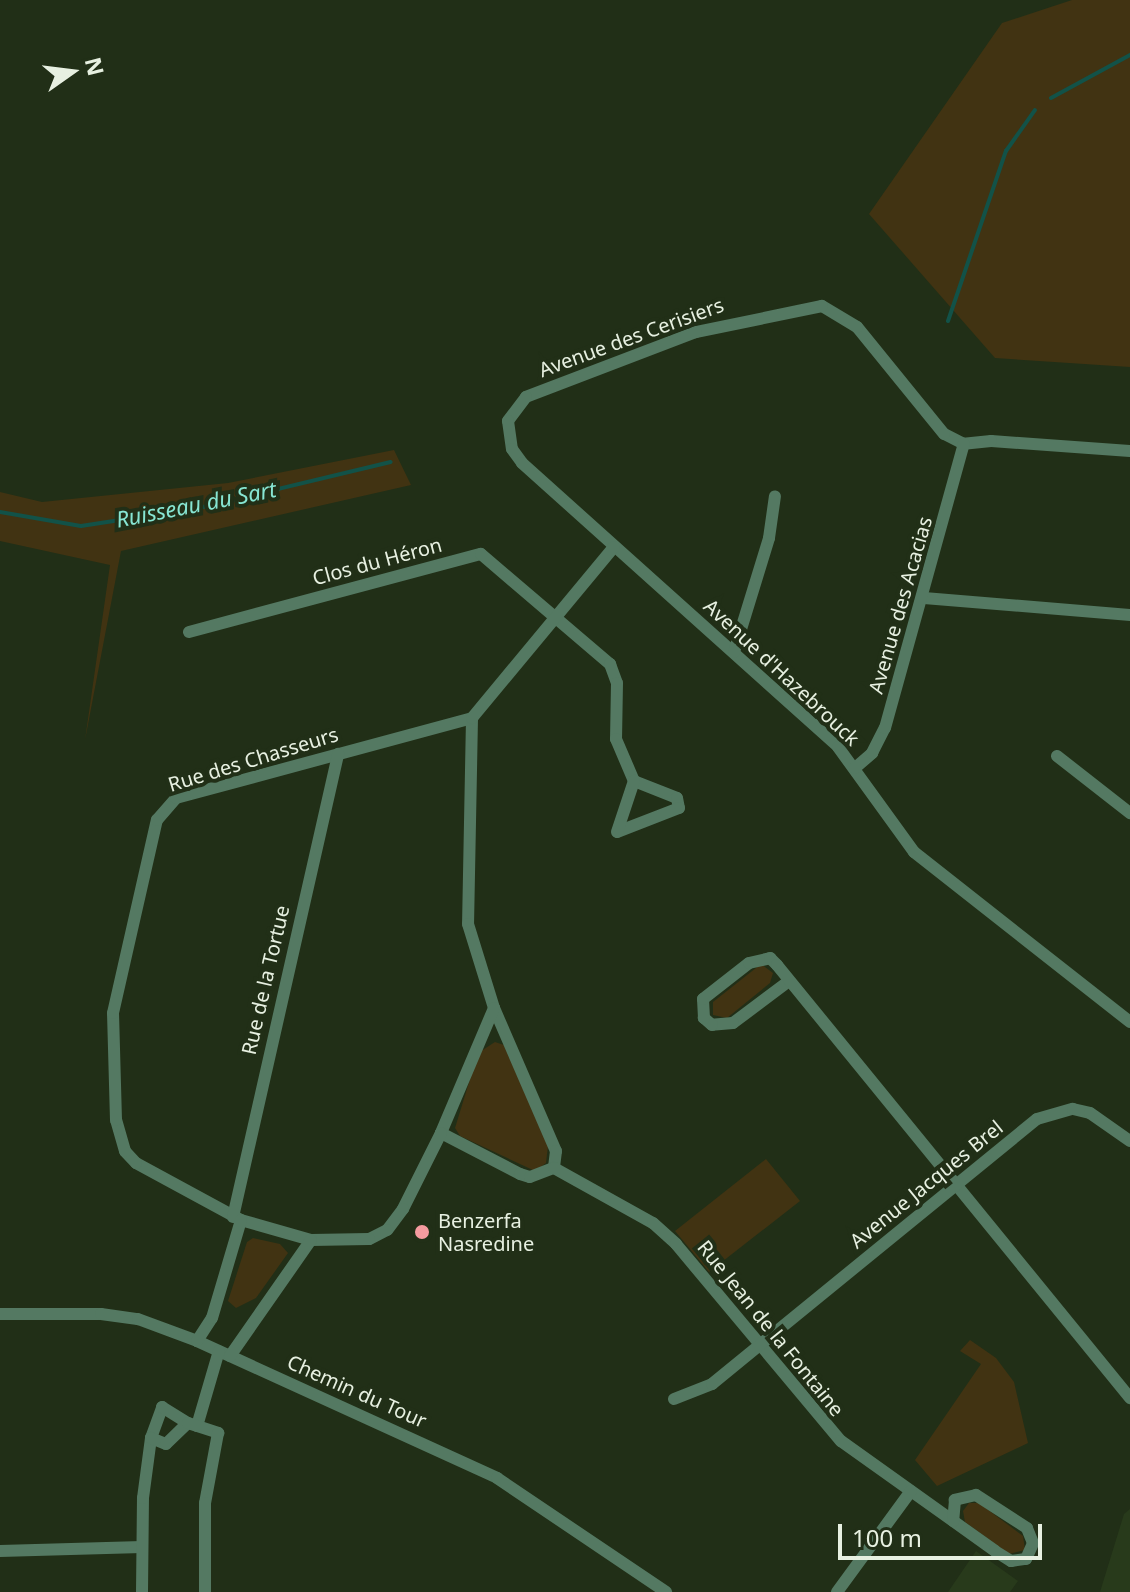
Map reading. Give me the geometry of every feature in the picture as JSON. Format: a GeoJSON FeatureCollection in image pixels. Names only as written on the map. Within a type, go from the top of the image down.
{"type":"FeatureCollection","features":[{"type":"Feature","properties":{"kind":"street","name":"Avenue des Cerisiers"},"geometry":{"type":"LineString","coordinates":[[614,547],[512,449],[508,421],[515,407],[546,389],[729,322],[806,307],[835,310],[857,327],[944,434],[964,444]]}},
{"type":"Feature","properties":{"kind":"street"},"geometry":{"type":"LineString","coordinates":[[964,444],[991,441],[1130,451]]}},
{"type":"Feature","properties":{"kind":"street","name":"Avenue des Acacias"},"geometry":{"type":"LineString","coordinates":[[855,768],[872,753],[885,728],[924,598],[964,444]]}},
{"type":"Feature","properties":{"kind":"street"},"geometry":{"type":"LineString","coordinates":[[734,652],[769,538],[775,496]]}},
{"type":"Feature","properties":{"kind":"street"},"geometry":{"type":"LineString","coordinates":[[441,1133],[520,1174],[530,1177],[554,1168],[556,1151],[494,1008],[474,951],[466,897],[472,718],[614,547]]}},
{"type":"Feature","properties":{"kind":"street","name":"Avenue d'Hazebrouck"},"geometry":{"type":"LineString","coordinates":[[614,547],[820,729],[855,768],[914,852],[1130,1022]]}},
{"type":"Feature","properties":{"kind":"street","name":"Clos du Héron"},"geometry":{"type":"LineString","coordinates":[[189,632],[481,554],[555,617]]}},
{"type":"Feature","properties":{"kind":"street"},"geometry":{"type":"LineString","coordinates":[[924,598],[1130,615]]}},
{"type":"Feature","properties":{"kind":"street"},"geometry":{"type":"LineString","coordinates":[[555,617],[615,672],[616,739],[634,781],[617,832],[679,808],[677,798],[634,781]]}},
{"type":"Feature","properties":{"kind":"street","name":"Rue des Chasseurs"},"geometry":{"type":"LineString","coordinates":[[472,718],[176,798],[157,820],[113,1013],[118,1137],[136,1163],[237,1218],[311,1240],[369,1239],[387,1230],[441,1133],[494,1008]]}},
{"type":"Feature","properties":{"kind":"street","name":"Rue de la Tortue"},"geometry":{"type":"LineString","coordinates":[[197,1341],[212,1318],[237,1218],[338,754]]}},
{"type":"Feature","properties":{"kind":"street"},"geometry":{"type":"LineString","coordinates":[[1057,756],[1130,813]]}},
{"type":"Feature","properties":{"kind":"street"},"geometry":{"type":"LineString","coordinates":[[789,981],[733,1023],[722,1027],[704,1018],[703,999],[760,956],[770,958],[789,981],[956,1186],[1130,1398]]}},
{"type":"Feature","properties":{"kind":"street","name":"Avenue Jacques Brel"},"geometry":{"type":"LineString","coordinates":[[674,1399],[712,1384],[1023,1129],[1056,1111],[1090,1113],[1130,1141]]}},
{"type":"Feature","properties":{"kind":"street","name":"Rue Jean de la Fontaine"},"geometry":{"type":"LineString","coordinates":[[554,1168],[653,1223],[760,1345],[825,1427],[911,1491],[953,1521],[1011,1561],[1026,1559],[1033,1543],[1027,1528],[976,1495],[955,1500],[953,1521]]}},
{"type":"Feature","properties":{"kind":"street"},"geometry":{"type":"LineString","coordinates":[[151,1438],[166,1444],[192,1424],[224,1353],[311,1240]]}},
{"type":"Feature","properties":{"kind":"street","name":"Chemin du Tour"},"geometry":{"type":"LineString","coordinates":[[0,1314],[101,1314],[138,1319],[197,1341],[497,1478],[666,1592]]}},
{"type":"Feature","properties":{"kind":"street"},"geometry":{"type":"LineString","coordinates":[[142,1592],[142,1547],[151,1438],[162,1407],[192,1424],[218,1433],[205,1503],[205,1592]]}},
{"type":"Feature","properties":{"kind":"street"},"geometry":{"type":"LineString","coordinates":[[837,1592],[911,1491]]}},
{"type":"Feature","properties":{"kind":"street"},"geometry":{"type":"LineString","coordinates":[[0,1551],[142,1547]]}},
{"type":"Feature","properties":{"kind":"shaded area"},"geometry":{"type":"Polygon","coordinates":[[[1072,0],[1130,0],[1130,367],[995,358],[869,214],[1002,23],[1072,0]]]}},
{"type":"Feature","properties":{"kind":"shaded area"},"geometry":{"type":"Polygon","coordinates":[[[394,450],[411,485],[121,551],[85,740],[110,565],[0,541],[0,492],[42,502],[228,483],[394,450]]]}},
{"type":"Feature","properties":{"kind":"shaded area"},"geometry":{"type":"Polygon","coordinates":[[[761,964],[773,973],[770,983],[727,1018],[713,1015],[713,1002],[761,964]]]}},
{"type":"Feature","properties":{"kind":"shaded area"},"geometry":{"type":"Polygon","coordinates":[[[495,1042],[504,1045],[548,1146],[546,1163],[535,1171],[460,1136],[455,1128],[478,1053],[495,1042]]]}},
{"type":"Feature","properties":{"kind":"shaded area"},"geometry":{"type":"Polygon","coordinates":[[[766,1159],[800,1201],[709,1272],[675,1231],[766,1159]]]}},
{"type":"Feature","properties":{"kind":"shaded area"},"geometry":{"type":"Polygon","coordinates":[[[253,1238],[280,1244],[288,1253],[256,1298],[236,1308],[228,1301],[247,1242],[253,1238]]]}},
{"type":"Feature","properties":{"kind":"shaded area"},"geometry":{"type":"Polygon","coordinates":[[[970,1340],[996,1358],[1014,1382],[1028,1443],[937,1486],[915,1460],[981,1364],[960,1351],[970,1340]]]}},
{"type":"Feature","properties":{"kind":"shaded area"},"geometry":{"type":"Polygon","coordinates":[[[969,1503],[979,1503],[1023,1536],[1025,1550],[1009,1554],[965,1522],[963,1511],[969,1503]]]}},
{"type":"Feature","properties":{"kind":"shaded area"},"geometry":{"type":"Polygon","coordinates":[[[1130,1509],[1130,1592],[1100,1592],[1124,1514],[1130,1509]]]}},
{"type":"Feature","properties":{"kind":"shaded area"},"geometry":{"type":"Polygon","coordinates":[[[976,1551],[1018,1581],[1010,1592],[948,1592],[976,1551]]]}},
{"type":"Feature","properties":{"kind":"waterway","name":"Ruisseau du Sart"},"geometry":{"type":"LineString","coordinates":[[1051,98],[1130,55]]}},
{"type":"Feature","properties":{"kind":"waterway","name":"Ruisseau du Sart"},"geometry":{"type":"LineString","coordinates":[[948,321],[1006,151],[1035,110]]}},
{"type":"Feature","properties":{"kind":"waterway","name":"Ruisseau du Sart"},"geometry":{"type":"LineString","coordinates":[[0,512],[81,526],[199,508],[391,462]]}},
{"type":"Feature","properties":{"kind":"place","name":"Benzerfa Nasredine"},"geometry":{"type":"Point","coordinates":[422,1232]}}]}
